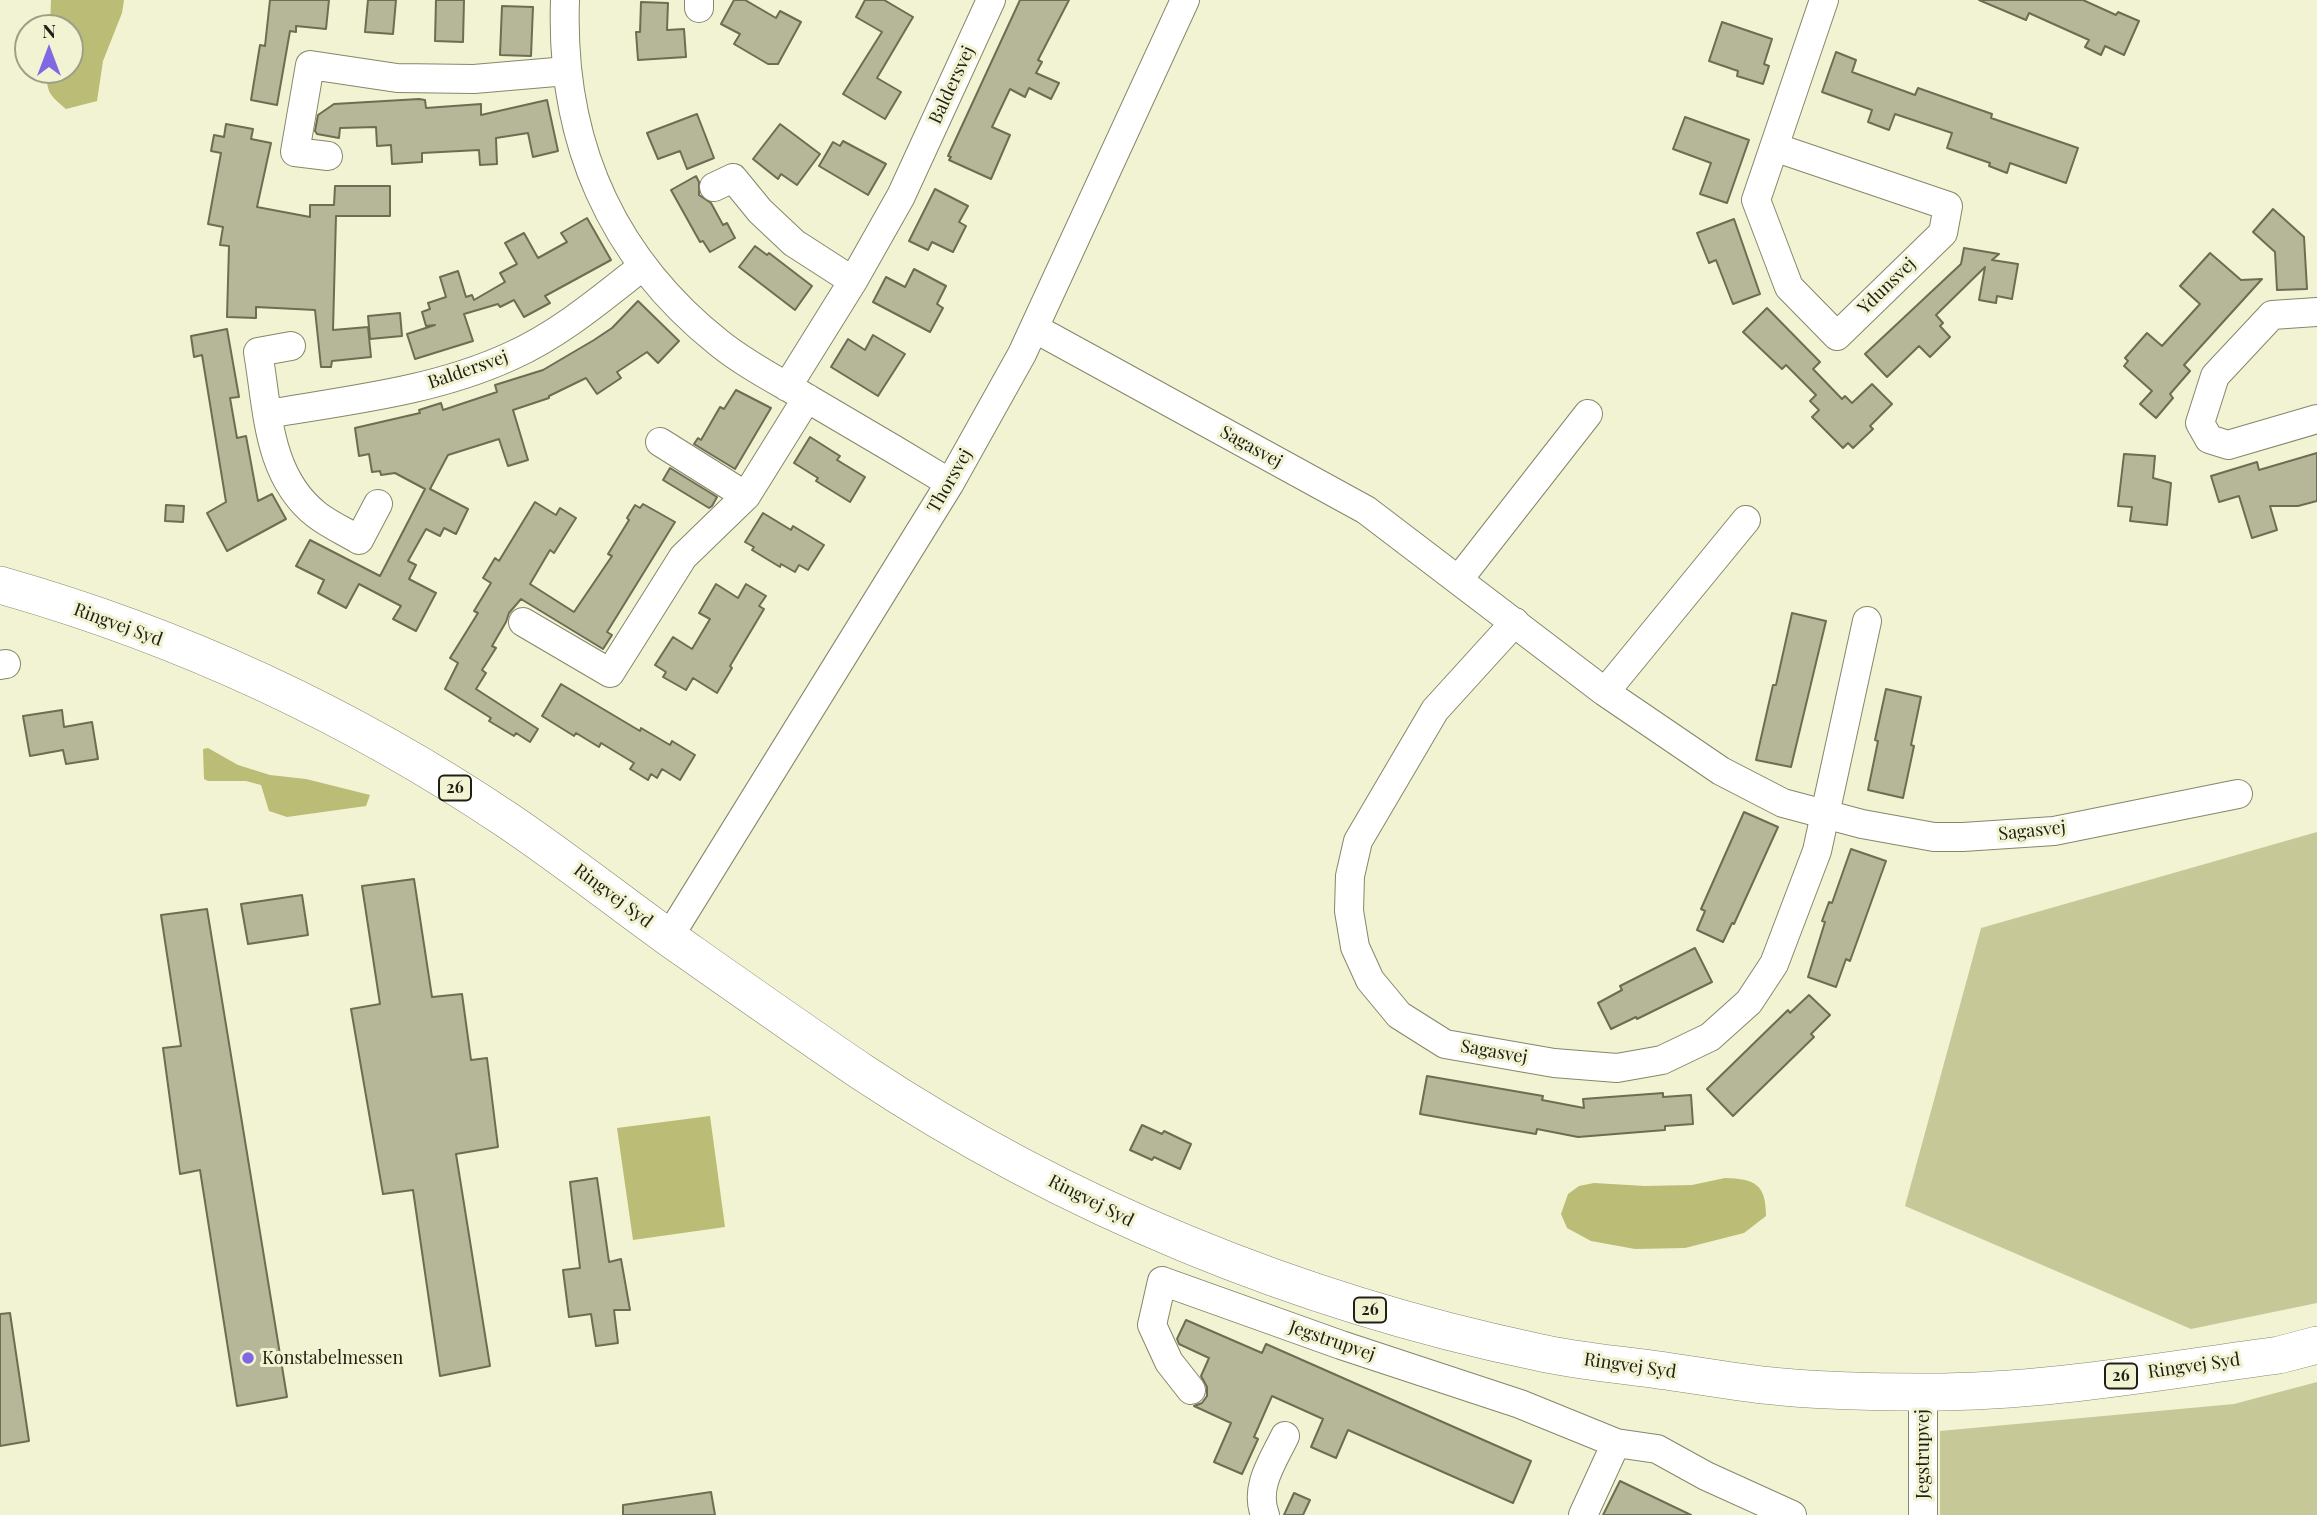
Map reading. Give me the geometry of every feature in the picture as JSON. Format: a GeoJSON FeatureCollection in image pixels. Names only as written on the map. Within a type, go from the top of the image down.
{"type":"FeatureCollection","features":[{"type":"Feature","properties":{"kind":"main road","name":"Ringvej Syd"},"geometry":{"type":"LineString","coordinates":[[0,585],[63,604],[178,646],[342,722],[503,817],[865,1074],[979,1144],[1145,1228],[1347,1305],[1540,1353],[1784,1387],[1923,1392],[2040,1387],[2279,1354],[2317,1345]]}},
{"type":"Feature","properties":{"kind":"street"},"geometry":{"type":"LineString","coordinates":[[565,0],[566,71],[576,127],[590,170],[611,216],[643,266],[676,305],[721,345],[950,483]]}},
{"type":"Feature","properties":{"kind":"street","name":"Baldersvej"},"geometry":{"type":"LineString","coordinates":[[523,622],[610,673],[683,557],[746,496],[853,281],[901,196],[991,0]]}},
{"type":"Feature","properties":{"kind":"street","name":"Thorsvej"},"geometry":{"type":"LineString","coordinates":[[669,937],[950,483],[1034,328],[1185,0]]}},
{"type":"Feature","properties":{"kind":"street","name":"Ydunsvej"},"geometry":{"type":"LineString","coordinates":[[1774,147],[1948,206],[1942,233],[1837,336],[1789,287],[1756,200],[1815,3]]}},
{"type":"Feature","properties":{"kind":"street"},"geometry":{"type":"LineString","coordinates":[[328,156],[295,152],[310,65],[410,78],[474,79],[566,71]]}},
{"type":"Feature","properties":{"kind":"street"},"geometry":{"type":"LineString","coordinates":[[714,187],[733,178],[760,211],[794,243],[853,281]]}},
{"type":"Feature","properties":{"kind":"street","name":"Baldersvej"},"geometry":{"type":"LineString","coordinates":[[268,414],[407,390],[466,375],[513,355],[566,326],[643,266]]}},
{"type":"Feature","properties":{"kind":"street"},"geometry":{"type":"LineString","coordinates":[[2317,312],[2272,315],[2215,376],[2200,423],[2209,439],[2228,445],[2317,419]]}},
{"type":"Feature","properties":{"kind":"street","name":"Sagasvej"},"geometry":{"type":"LineString","coordinates":[[1034,328],[1366,510],[1605,692],[1721,771],[1783,803],[1826,815],[1934,837],[1963,837],[2054,831],[2238,794]]}},
{"type":"Feature","properties":{"kind":"street"},"geometry":{"type":"LineString","coordinates":[[291,346],[258,352],[273,448],[281,471],[297,495],[317,516],[359,540],[378,504]]}},
{"type":"Feature","properties":{"kind":"street"},"geometry":{"type":"LineString","coordinates":[[1459,579],[1588,414]]}},
{"type":"Feature","properties":{"kind":"street"},"geometry":{"type":"LineString","coordinates":[[660,442],[746,496]]}},
{"type":"Feature","properties":{"kind":"street"},"geometry":{"type":"LineString","coordinates":[[1605,692],[1746,520]]}},
{"type":"Feature","properties":{"kind":"street","name":"Sagasvej"},"geometry":{"type":"LineString","coordinates":[[1515,622],[1435,710],[1358,841],[1349,876],[1349,911],[1355,947],[1370,980],[1399,1015],[1445,1044],[1554,1063],[1617,1068],[1662,1060],[1710,1037],[1749,1002],[1774,964],[1817,851],[1867,621]]}},
{"type":"Feature","properties":{"kind":"street","name":"Jegstrupvej"},"geometry":{"type":"LineString","coordinates":[[1191,1390],[1169,1362],[1152,1325],[1162,1281],[1341,1345],[1520,1404],[1616,1443],[1657,1449],[1706,1476],[1792,1515]]}},
{"type":"Feature","properties":{"kind":"street","name":"Jegstrupvej"},"geometry":{"type":"LineString","coordinates":[[1923,1392],[1923,1515]]}},
{"type":"Feature","properties":{"kind":"street"},"geometry":{"type":"LineString","coordinates":[[1265,1515],[1260,1502],[1264,1478],[1285,1436]]}},
{"type":"Feature","properties":{"kind":"street"},"geometry":{"type":"LineString","coordinates":[[1583,1515],[1616,1443]]}},
{"type":"Feature","properties":{"kind":"shaded area"},"geometry":{"type":"Polygon","coordinates":[[[51,0],[124,0],[122,13],[103,61],[97,101],[66,109],[50,93],[47,84],[84,84],[84,14],[50,14],[51,0]]]}},
{"type":"Feature","properties":{"kind":"shaded area"},"geometry":{"type":"Polygon","coordinates":[[[208,748],[238,765],[270,775],[306,779],[370,795],[366,806],[287,817],[269,811],[261,785],[246,781],[204,779],[203,749],[208,748]]]}},
{"type":"Feature","properties":{"kind":"shaded area"},"geometry":{"type":"Polygon","coordinates":[[[2317,832],[2317,1303],[2191,1329],[1905,1206],[1981,928],[2317,832]]]}},
{"type":"Feature","properties":{"kind":"shaded area"},"geometry":{"type":"Polygon","coordinates":[[[710,1116],[725,1227],[633,1240],[617,1128],[710,1116]]]}},
{"type":"Feature","properties":{"kind":"shaded area"},"geometry":{"type":"Polygon","coordinates":[[[1725,1178],[1744,1180],[1757,1185],[1764,1197],[1766,1216],[1744,1233],[1685,1248],[1635,1249],[1591,1241],[1567,1228],[1561,1214],[1568,1194],[1579,1186],[1594,1183],[1692,1185],[1725,1178]]]}},
{"type":"Feature","properties":{"kind":"shaded area"},"geometry":{"type":"Polygon","coordinates":[[[2317,1382],[2317,1515],[1940,1515],[1940,1431],[2234,1404],[2317,1382]]]}},
{"type":"Feature","properties":{"kind":"building"},"geometry":{"type":"Polygon","coordinates":[[[270,0],[329,0],[326,29],[296,26],[296,32],[290,31],[277,105],[251,100],[260,45],[265,46],[270,0]]]}},
{"type":"Feature","properties":{"kind":"building"},"geometry":{"type":"Polygon","coordinates":[[[368,0],[396,0],[393,34],[365,32],[368,0]]]}},
{"type":"Feature","properties":{"kind":"building"},"geometry":{"type":"Polygon","coordinates":[[[436,0],[464,0],[463,42],[435,41],[436,0]]]}},
{"type":"Feature","properties":{"kind":"building"},"geometry":{"type":"Polygon","coordinates":[[[734,0],[745,0],[776,18],[780,11],[801,22],[778,64],[768,64],[734,44],[740,34],[721,24],[734,0]]]}},
{"type":"Feature","properties":{"kind":"building"},"geometry":{"type":"Polygon","coordinates":[[[865,0],[884,0],[913,17],[877,78],[901,92],[885,119],[843,94],[882,32],[856,17],[865,0]]]}},
{"type":"Feature","properties":{"kind":"building"},"geometry":{"type":"Polygon","coordinates":[[[1020,0],[1069,0],[1038,60],[1042,62],[1036,73],[1059,83],[1051,99],[1029,88],[1025,97],[1010,89],[992,127],[1010,135],[991,179],[949,160],[951,157],[948,156],[1020,0]]]}},
{"type":"Feature","properties":{"kind":"building"},"geometry":{"type":"Polygon","coordinates":[[[1979,0],[2083,0],[2116,15],[2118,12],[2139,21],[2124,55],[2105,46],[2101,55],[2085,47],[2089,40],[2029,13],[2026,20],[1979,0]]]}},
{"type":"Feature","properties":{"kind":"building"},"geometry":{"type":"Polygon","coordinates":[[[641,2],[668,3],[667,30],[684,29],[686,57],[638,60],[636,32],[640,32],[641,2]]]}},
{"type":"Feature","properties":{"kind":"building"},"geometry":{"type":"Polygon","coordinates":[[[502,6],[533,7],[531,56],[500,55],[502,6]]]}},
{"type":"Feature","properties":{"kind":"building"},"geometry":{"type":"Polygon","coordinates":[[[1722,22],[1772,39],[1764,64],[1769,66],[1763,84],[1737,76],[1738,71],[1709,61],[1722,22]]]}},
{"type":"Feature","properties":{"kind":"building"},"geometry":{"type":"Polygon","coordinates":[[[1836,52],[1856,60],[1852,72],[1915,95],[1918,88],[1992,114],[1991,118],[2078,148],[2066,183],[2010,163],[2007,173],[1989,166],[1990,163],[1947,148],[1952,133],[1895,114],[1889,130],[1868,122],[1872,110],[1822,92],[1836,52]]]}},
{"type":"Feature","properties":{"kind":"building"},"geometry":{"type":"Polygon","coordinates":[[[425,100],[426,108],[481,104],[481,115],[547,100],[558,151],[533,157],[528,133],[496,138],[497,164],[480,165],[479,150],[422,153],[422,162],[392,164],[391,145],[377,146],[376,127],[340,128],[339,138],[317,134],[315,131],[318,115],[334,104],[425,100]]]}},
{"type":"Feature","properties":{"kind":"building"},"geometry":{"type":"Polygon","coordinates":[[[697,114],[714,158],[687,169],[680,151],[658,159],[647,133],[697,114]]]}},
{"type":"Feature","properties":{"kind":"building"},"geometry":{"type":"Polygon","coordinates":[[[1685,117],[1749,140],[1727,203],[1700,194],[1711,163],[1673,149],[1685,117]]]}},
{"type":"Feature","properties":{"kind":"building"},"geometry":{"type":"Polygon","coordinates":[[[226,124],[253,129],[251,139],[271,143],[257,207],[310,217],[310,205],[334,205],[335,186],[390,186],[390,216],[336,216],[333,330],[368,327],[371,357],[332,361],[331,367],[321,367],[315,310],[256,307],[256,318],[227,317],[229,246],[220,245],[223,227],[208,224],[221,153],[211,151],[214,135],[224,137],[226,124]]]}},
{"type":"Feature","properties":{"kind":"building"},"geometry":{"type":"Polygon","coordinates":[[[780,124],[820,154],[797,185],[781,174],[778,179],[753,159],[780,124]]]}},
{"type":"Feature","properties":{"kind":"building"},"geometry":{"type":"Polygon","coordinates":[[[843,141],[886,164],[868,195],[819,166],[833,142],[840,146],[843,141]]]}},
{"type":"Feature","properties":{"kind":"building"},"geometry":{"type":"Polygon","coordinates":[[[696,176],[699,195],[711,203],[723,225],[727,223],[735,238],[710,252],[703,241],[700,242],[671,190],[696,176]]]}},
{"type":"Feature","properties":{"kind":"building"},"geometry":{"type":"Polygon","coordinates":[[[935,189],[968,206],[959,222],[966,226],[953,252],[932,242],[928,250],[909,241],[935,189]]]}},
{"type":"Feature","properties":{"kind":"building"},"geometry":{"type":"Polygon","coordinates":[[[2273,209],[2304,237],[2307,289],[2277,290],[2275,252],[2253,232],[2273,209]]]}},
{"type":"Feature","properties":{"kind":"building"},"geometry":{"type":"Polygon","coordinates":[[[587,218],[611,260],[545,296],[550,303],[524,317],[514,300],[500,307],[498,304],[464,314],[473,341],[415,359],[407,334],[435,325],[426,326],[422,312],[430,309],[428,303],[446,297],[440,277],[458,271],[466,297],[472,295],[474,300],[505,282],[500,273],[517,264],[505,243],[524,233],[538,258],[567,242],[561,233],[587,218]]]}},
{"type":"Feature","properties":{"kind":"building"},"geometry":{"type":"Polygon","coordinates":[[[1734,219],[1760,294],[1733,304],[1716,260],[1709,263],[1697,233],[1734,219]]]}},
{"type":"Feature","properties":{"kind":"building"},"geometry":{"type":"Polygon","coordinates":[[[755,246],[767,255],[769,253],[812,286],[795,310],[739,267],[755,246]]]}},
{"type":"Feature","properties":{"kind":"building"},"geometry":{"type":"Polygon","coordinates":[[[1964,248],[1999,254],[1992,260],[2018,264],[2012,299],[1997,296],[1996,303],[1979,300],[1985,267],[1936,315],[1943,323],[1940,326],[1950,337],[1930,357],[1919,346],[1887,377],[1865,354],[1961,264],[1964,248]]]}},
{"type":"Feature","properties":{"kind":"building"},"geometry":{"type":"Polygon","coordinates":[[[2210,253],[2241,280],[2262,279],[2184,365],[2190,371],[2170,394],[2173,398],[2156,418],[2140,404],[2152,391],[2124,366],[2128,361],[2125,358],[2147,333],[2162,346],[2200,304],[2180,286],[2210,253]]]}},
{"type":"Feature","properties":{"kind":"building"},"geometry":{"type":"Polygon","coordinates":[[[914,269],[946,286],[937,304],[943,308],[930,332],[873,302],[886,277],[905,287],[914,269]]]}},
{"type":"Feature","properties":{"kind":"building"},"geometry":{"type":"Polygon","coordinates":[[[638,301],[679,341],[658,363],[647,352],[617,372],[621,378],[597,394],[586,378],[549,398],[513,410],[528,460],[508,466],[499,439],[448,455],[430,489],[468,509],[456,534],[444,528],[440,536],[426,529],[408,561],[416,565],[409,579],[436,593],[416,631],[393,619],[401,606],[359,584],[346,608],[318,593],[324,580],[296,566],[310,540],[380,576],[425,489],[395,473],[381,475],[380,471],[372,472],[369,454],[359,456],[355,428],[420,413],[419,410],[441,403],[443,410],[497,392],[495,385],[543,370],[594,340],[612,328],[638,301]]]}},
{"type":"Feature","properties":{"kind":"building"},"geometry":{"type":"Polygon","coordinates":[[[1767,308],[1820,362],[1813,369],[1842,399],[1845,396],[1852,403],[1872,384],[1892,404],[1870,426],[1873,429],[1853,448],[1848,443],[1843,448],[1812,417],[1819,410],[1810,401],[1816,395],[1786,365],[1782,369],[1743,332],[1767,308]]]}},
{"type":"Feature","properties":{"kind":"building"},"geometry":{"type":"Polygon","coordinates":[[[400,313],[402,336],[370,339],[368,316],[400,313]]]}},
{"type":"Feature","properties":{"kind":"building"},"geometry":{"type":"Polygon","coordinates":[[[227,329],[239,397],[230,398],[237,438],[246,436],[258,501],[272,494],[286,519],[227,551],[207,513],[226,502],[202,355],[194,357],[191,336],[227,329]]]}},
{"type":"Feature","properties":{"kind":"building"},"geometry":{"type":"Polygon","coordinates":[[[873,335],[905,354],[878,396],[831,367],[848,339],[865,350],[873,335]]]}},
{"type":"Feature","properties":{"kind":"building"},"geometry":{"type":"Polygon","coordinates":[[[736,390],[771,408],[735,469],[694,444],[698,438],[701,440],[720,407],[724,409],[736,390]]]}},
{"type":"Feature","properties":{"kind":"building"},"geometry":{"type":"Polygon","coordinates":[[[810,437],[840,456],[837,460],[865,477],[850,502],[816,481],[818,478],[794,463],[810,437]]]}},
{"type":"Feature","properties":{"kind":"building"},"geometry":{"type":"Polygon","coordinates":[[[2317,453],[2317,501],[2298,506],[2270,506],[2277,530],[2252,538],[2239,496],[2219,502],[2211,476],[2257,462],[2259,470],[2317,453]]]}},
{"type":"Feature","properties":{"kind":"building"},"geometry":{"type":"Polygon","coordinates":[[[2124,454],[2155,456],[2153,478],[2171,483],[2167,525],[2130,521],[2132,507],[2118,506],[2124,454]]]}},
{"type":"Feature","properties":{"kind":"building"},"geometry":{"type":"Polygon","coordinates":[[[670,468],[717,497],[712,506],[709,508],[663,480],[670,468]]]}},
{"type":"Feature","properties":{"kind":"building"},"geometry":{"type":"Polygon","coordinates":[[[535,502],[556,515],[560,508],[576,518],[554,553],[550,550],[530,584],[574,612],[612,556],[608,554],[635,505],[640,508],[643,504],[675,522],[607,632],[612,635],[603,649],[521,599],[509,613],[492,646],[496,648],[482,670],[486,673],[476,689],[538,729],[530,742],[489,721],[491,718],[445,689],[458,663],[450,658],[478,613],[474,611],[491,583],[483,578],[495,558],[499,561],[535,502]]]}},
{"type":"Feature","properties":{"kind":"building"},"geometry":{"type":"Polygon","coordinates":[[[166,505],[184,506],[183,522],[165,521],[166,505]]]}},
{"type":"Feature","properties":{"kind":"building"},"geometry":{"type":"Polygon","coordinates":[[[763,513],[791,530],[793,526],[824,545],[808,570],[799,565],[795,572],[781,564],[780,567],[752,550],[754,547],[745,542],[763,513]]]}},
{"type":"Feature","properties":{"kind":"building"},"geometry":{"type":"Polygon","coordinates":[[[716,584],[738,598],[746,584],[766,596],[759,606],[764,609],[717,693],[693,678],[686,690],[663,677],[666,672],[655,665],[673,637],[692,649],[710,619],[699,613],[716,584]]]}},
{"type":"Feature","properties":{"kind":"building"},"geometry":{"type":"Polygon","coordinates":[[[1792,613],[1826,621],[1791,767],[1756,760],[1792,613]]]}},
{"type":"Feature","properties":{"kind":"building"},"geometry":{"type":"Polygon","coordinates":[[[561,684],[640,731],[641,728],[670,745],[672,741],[695,755],[680,780],[662,769],[657,778],[651,774],[648,780],[630,769],[634,763],[601,743],[599,747],[576,733],[574,736],[542,716],[561,684]]]}},
{"type":"Feature","properties":{"kind":"building"},"geometry":{"type":"Polygon","coordinates":[[[1886,689],[1921,697],[1903,798],[1868,790],[1886,689]]]}},
{"type":"Feature","properties":{"kind":"building"},"geometry":{"type":"Polygon","coordinates":[[[62,710],[64,727],[92,722],[98,759],[66,764],[63,750],[30,756],[23,716],[62,710]]]}},
{"type":"Feature","properties":{"kind":"building"},"geometry":{"type":"Polygon","coordinates":[[[1744,812],[1778,827],[1734,924],[1732,923],[1723,942],[1697,930],[1705,911],[1701,909],[1744,812]]]}},
{"type":"Feature","properties":{"kind":"building"},"geometry":{"type":"Polygon","coordinates":[[[1851,849],[1886,861],[1850,961],[1846,959],[1836,987],[1808,977],[1825,922],[1822,921],[1829,902],[1832,903],[1851,849]]]}},
{"type":"Feature","properties":{"kind":"building"},"geometry":{"type":"Polygon","coordinates":[[[414,879],[432,997],[462,994],[471,1060],[487,1058],[498,1147],[456,1154],[490,1366],[440,1376],[413,1190],[383,1194],[351,1009],[380,1004],[362,886],[414,879]]]}},
{"type":"Feature","properties":{"kind":"building"},"geometry":{"type":"Polygon","coordinates":[[[302,895],[308,935],[248,944],[241,904],[302,895]]]}},
{"type":"Feature","properties":{"kind":"building"},"geometry":{"type":"Polygon","coordinates":[[[207,909],[287,1397],[237,1406],[200,1170],[180,1174],[163,1048],[181,1046],[161,915],[207,909]]]}},
{"type":"Feature","properties":{"kind":"building"},"geometry":{"type":"Polygon","coordinates":[[[1695,948],[1712,982],[1611,1029],[1598,1003],[1622,990],[1620,986],[1695,948]]]}},
{"type":"Feature","properties":{"kind":"building"},"geometry":{"type":"Polygon","coordinates":[[[1809,995],[1830,1015],[1811,1034],[1814,1037],[1733,1116],[1707,1089],[1788,1010],[1790,1013],[1809,995]]]}},
{"type":"Feature","properties":{"kind":"building"},"geometry":{"type":"Polygon","coordinates":[[[1427,1076],[1543,1096],[1542,1100],[1584,1108],[1583,1099],[1663,1093],[1663,1097],[1691,1095],[1693,1124],[1665,1126],[1665,1130],[1578,1137],[1537,1129],[1536,1134],[1420,1114],[1427,1076]]]}},
{"type":"Feature","properties":{"kind":"building"},"geometry":{"type":"Polygon","coordinates":[[[1142,1125],[1162,1134],[1164,1131],[1191,1144],[1180,1169],[1130,1150],[1142,1125]]]}},
{"type":"Feature","properties":{"kind":"building"},"geometry":{"type":"Polygon","coordinates":[[[597,1178],[609,1262],[621,1259],[630,1310],[614,1310],[618,1343],[596,1346],[591,1314],[569,1317],[563,1270],[580,1268],[570,1182],[597,1178]]]}},
{"type":"Feature","properties":{"kind":"building"},"geometry":{"type":"Polygon","coordinates":[[[10,1313],[29,1441],[0,1446],[0,1314],[10,1313]]]}},
{"type":"Feature","properties":{"kind":"building"},"geometry":{"type":"Polygon","coordinates":[[[1186,1320],[1262,1353],[1266,1344],[1531,1461],[1513,1503],[1348,1430],[1336,1458],[1311,1447],[1323,1419],[1272,1396],[1254,1437],[1258,1439],[1242,1474],[1214,1462],[1231,1423],[1194,1406],[1202,1403],[1207,1396],[1207,1387],[1201,1376],[1209,1358],[1179,1344],[1177,1339],[1186,1320]]]}},
{"type":"Feature","properties":{"kind":"building"},"geometry":{"type":"Polygon","coordinates":[[[1620,1481],[1691,1515],[1603,1515],[1620,1481]]]}},
{"type":"Feature","properties":{"kind":"building"},"geometry":{"type":"Polygon","coordinates":[[[711,1492],[715,1515],[623,1515],[623,1505],[711,1492]]]}},
{"type":"Feature","properties":{"kind":"building"},"geometry":{"type":"Polygon","coordinates":[[[1294,1493],[1310,1500],[1303,1515],[1284,1515],[1294,1493]]]}},
{"type":"Feature","properties":{"kind":"place","name":"Konstabelmessen"},"geometry":{"type":"Point","coordinates":[248,1358]}}]}
